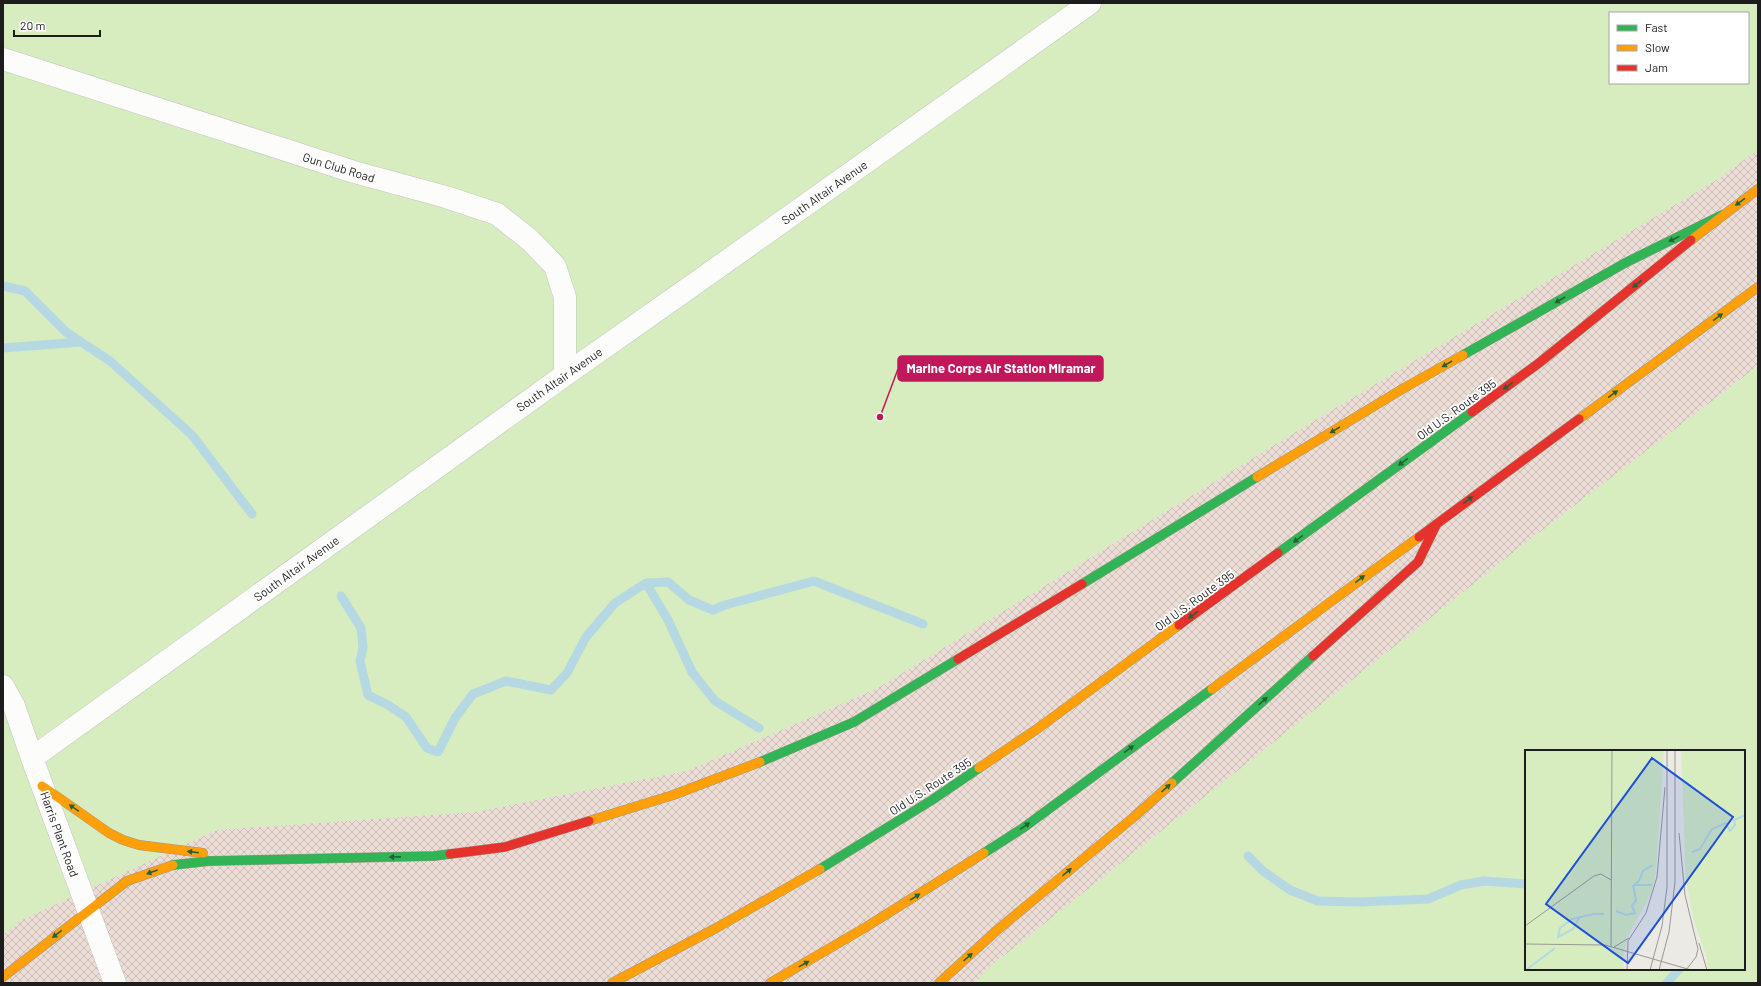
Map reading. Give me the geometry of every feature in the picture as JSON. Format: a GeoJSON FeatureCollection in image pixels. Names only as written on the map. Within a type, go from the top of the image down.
{"type":"FeatureCollection","features":[{"type":"Feature","properties":{"kind":"main road","name":"Old U.S. Route 395"},"geometry":{"type":"LineString","coordinates":[[612,983],[718,927],[827,866],[932,800],[1037,729],[1539,363],[1722,216],[1758,189]]}},
{"type":"Feature","properties":{"kind":"main road"},"geometry":{"type":"LineString","coordinates":[[3,977],[127,881],[171,865],[209,861],[434,856],[505,847],[673,795],[770,758],[846,725],[1404,388],[1625,262],[1722,216]]}},
{"type":"Feature","properties":{"kind":"main road"},"geometry":{"type":"LineString","coordinates":[[770,983],[808,963],[1023,828],[1758,287]]}},
{"type":"Feature","properties":{"kind":"main road"},"geometry":{"type":"LineString","coordinates":[[939,983],[996,931],[1135,816],[1418,562],[1437,523]]}},
{"type":"Feature","properties":{"kind":"main road"},"geometry":{"type":"LineString","coordinates":[[42,786],[109,833],[123,840],[138,845],[260,860]]}},
{"type":"Feature","properties":{"kind":"street","name":"South Altair Avenue"},"geometry":{"type":"LineString","coordinates":[[32,758],[565,374],[1090,3]]}},
{"type":"Feature","properties":{"kind":"street","name":"Gun Club Road"},"geometry":{"type":"LineString","coordinates":[[3,59],[354,172],[446,196],[497,214],[530,240],[555,266],[565,297],[565,374]]}},
{"type":"Feature","properties":{"kind":"street","name":"Harris Plant Road"},"geometry":{"type":"LineString","coordinates":[[3,686],[14,706],[115,983]]}},
{"type":"Feature","properties":{"kind":"shaded area"},"geometry":{"type":"Polygon","coordinates":[[[3,3],[1758,3],[1758,983],[3,983],[3,3]]]}},
{"type":"Feature","properties":{"kind":"green space"},"geometry":{"type":"Polygon","coordinates":[[[3,3],[1758,3],[1758,150],[1715,181],[1312,422],[878,688],[687,771],[475,812],[217,830],[20,921],[3,935],[3,3]]]}},
{"type":"Feature","properties":{"kind":"green space"},"geometry":{"type":"Polygon","coordinates":[[[1758,366],[1758,983],[975,983],[987,969],[1520,547],[1758,366]]]}},
{"type":"Feature","properties":{"kind":"waterway"},"geometry":{"type":"LineString","coordinates":[[3,286],[25,291],[66,332],[110,361],[192,435],[252,514]]}},
{"type":"Feature","properties":{"kind":"waterway"},"geometry":{"type":"LineString","coordinates":[[3,348],[81,342]]}},
{"type":"Feature","properties":{"kind":"waterway"},"geometry":{"type":"LineString","coordinates":[[341,596],[361,628],[363,648],[360,661],[368,695],[388,705],[406,717],[427,748],[438,752],[455,718],[473,694],[506,681],[551,690],[567,673],[586,637],[615,603],[646,583],[668,582],[689,600],[713,610],[725,605],[814,581],[923,624]]}},
{"type":"Feature","properties":{"kind":"waterway"},"geometry":{"type":"LineString","coordinates":[[646,583],[668,620],[692,672],[715,701],[759,728]]}},
{"type":"Feature","properties":{"kind":"waterway"},"geometry":{"type":"LineString","coordinates":[[1248,856],[1263,871],[1290,890],[1318,901],[1359,902],[1428,899],[1461,885],[1484,881],[1525,884]]}},
{"type":"Feature","properties":{"kind":"waterway"},"geometry":{"type":"LineString","coordinates":[[1667,983],[1678,970]]}},
{"type":"Feature","properties":{"kind":"traffic: fast"},"geometry":{"type":"LineString","coordinates":[[1463,355],[1625,263],[1722,215]]}},
{"type":"Feature","properties":{"kind":"traffic: fast"},"geometry":{"type":"LineString","coordinates":[[1278,553],[1472,412]]}},
{"type":"Feature","properties":{"kind":"traffic: fast"},"geometry":{"type":"LineString","coordinates":[[1082,584],[1257,477]]}},
{"type":"Feature","properties":{"kind":"traffic: fast"},"geometry":{"type":"LineString","coordinates":[[1172,783],[1313,656]]}},
{"type":"Feature","properties":{"kind":"traffic: fast"},"geometry":{"type":"LineString","coordinates":[[760,762],[854,722],[958,659]]}},
{"type":"Feature","properties":{"kind":"traffic: fast"},"geometry":{"type":"LineString","coordinates":[[984,853],[1023,828],[1212,689]]}},
{"type":"Feature","properties":{"kind":"traffic: fast"},"geometry":{"type":"LineString","coordinates":[[820,869],[932,800],[979,768]]}},
{"type":"Feature","properties":{"kind":"traffic: fast"},"geometry":{"type":"LineString","coordinates":[[173,865],[209,861],[434,856],[450,854]]}},
{"type":"Feature","properties":{"kind":"traffic: slow"},"geometry":{"type":"LineString","coordinates":[[1691,240],[1758,189]]}},
{"type":"Feature","properties":{"kind":"traffic: slow"},"geometry":{"type":"LineString","coordinates":[[1579,419],[1758,287]]}},
{"type":"Feature","properties":{"kind":"traffic: slow"},"geometry":{"type":"LineString","coordinates":[[1257,477],[1404,388],[1463,355]]}},
{"type":"Feature","properties":{"kind":"traffic: slow"},"geometry":{"type":"LineString","coordinates":[[1212,689],[1419,537]]}},
{"type":"Feature","properties":{"kind":"traffic: slow"},"geometry":{"type":"LineString","coordinates":[[979,768],[1037,729],[1179,625]]}},
{"type":"Feature","properties":{"kind":"traffic: slow"},"geometry":{"type":"LineString","coordinates":[[589,821],[673,795],[760,762]]}},
{"type":"Feature","properties":{"kind":"traffic: slow"},"geometry":{"type":"LineString","coordinates":[[939,983],[996,931],[1135,816],[1172,783]]}},
{"type":"Feature","properties":{"kind":"traffic: slow"},"geometry":{"type":"LineString","coordinates":[[42,786],[109,833],[123,840],[139,845],[203,853]]}},
{"type":"Feature","properties":{"kind":"traffic: slow"},"geometry":{"type":"LineString","coordinates":[[770,983],[866,927],[984,853]]}},
{"type":"Feature","properties":{"kind":"traffic: slow"},"geometry":{"type":"LineString","coordinates":[[3,977],[127,881],[173,865]]}},
{"type":"Feature","properties":{"kind":"traffic: slow"},"geometry":{"type":"LineString","coordinates":[[612,983],[718,927],[820,869]]}},
{"type":"Feature","properties":{"kind":"traffic: jam"},"geometry":{"type":"LineString","coordinates":[[1472,412],[1539,363],[1691,240]]}},
{"type":"Feature","properties":{"kind":"traffic: jam"},"geometry":{"type":"LineString","coordinates":[[1419,537],[1579,419]]}},
{"type":"Feature","properties":{"kind":"traffic: jam"},"geometry":{"type":"LineString","coordinates":[[1313,656],[1418,562],[1436,525]]}},
{"type":"Feature","properties":{"kind":"traffic: jam"},"geometry":{"type":"LineString","coordinates":[[1179,625],[1278,553]]}},
{"type":"Feature","properties":{"kind":"traffic: jam"},"geometry":{"type":"LineString","coordinates":[[958,659],[1082,584]]}},
{"type":"Feature","properties":{"kind":"traffic: jam"},"geometry":{"type":"LineString","coordinates":[[450,854],[505,847],[589,821]]}},
{"type":"Feature","properties":{"kind":"place","name":"Marine Corps Air Station Miramar"},"geometry":{"type":"Point","coordinates":[880,417]}}]}
